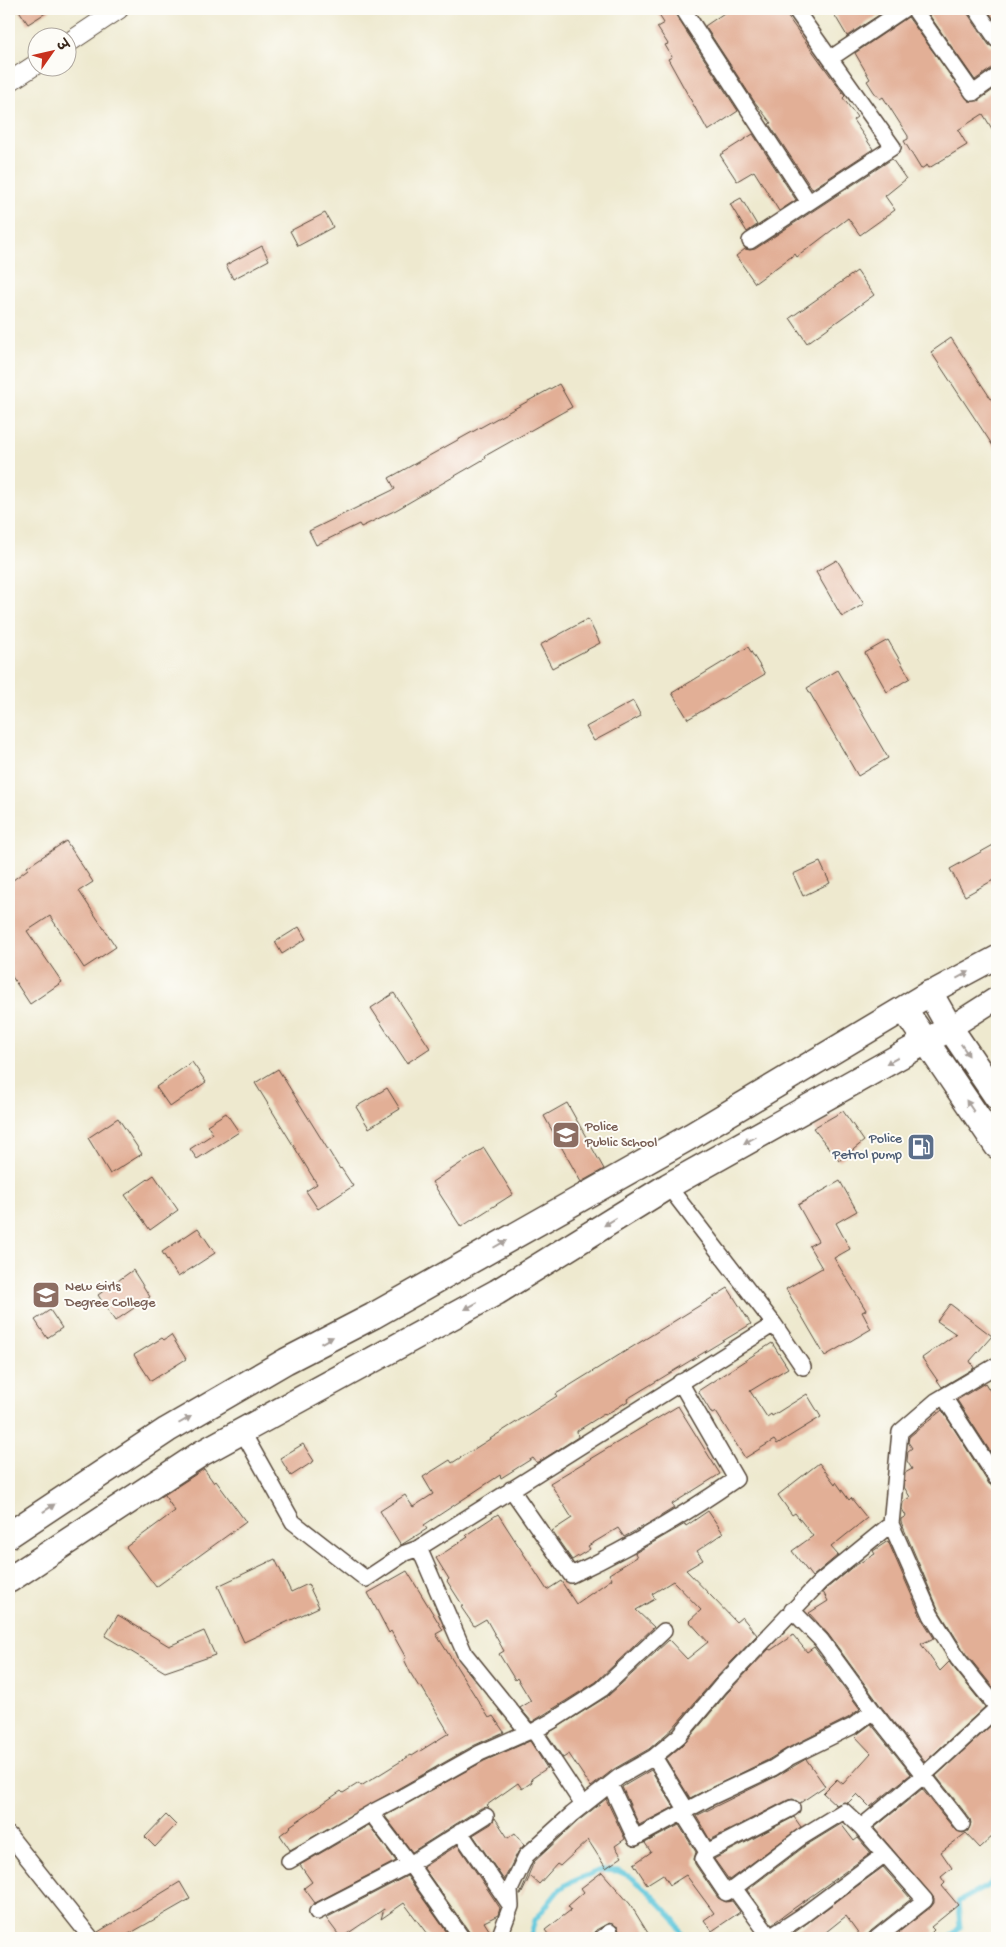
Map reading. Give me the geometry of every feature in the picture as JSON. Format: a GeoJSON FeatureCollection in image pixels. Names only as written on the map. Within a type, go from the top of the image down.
{"type":"FeatureCollection","features":[{"type":"Feature","properties":{"kind":"main road"},"geometry":{"type":"LineString","coordinates":[[9,1535],[167,1430],[286,1361],[373,1316],[691,1136],[930,993],[997,957]]}},
{"type":"Feature","properties":{"kind":"main road"},"geometry":{"type":"LineString","coordinates":[[930,993],[950,1028],[997,1097]]}},
{"type":"Feature","properties":{"kind":"main road"},"geometry":{"type":"LineString","coordinates":[[9,1580],[202,1453],[497,1292],[668,1186],[927,1042],[997,998]]}},
{"type":"Feature","properties":{"kind":"main road"},"geometry":{"type":"LineString","coordinates":[[904,1009],[997,1146]]}},
{"type":"Feature","properties":{"kind":"street"},"geometry":{"type":"LineString","coordinates":[[78,36],[119,9]]}},
{"type":"Feature","properties":{"kind":"street"},"geometry":{"type":"LineString","coordinates":[[683,9],[808,202]]}},
{"type":"Feature","properties":{"kind":"street"},"geometry":{"type":"LineString","coordinates":[[750,241],[893,146],[796,9]]}},
{"type":"Feature","properties":{"kind":"street"},"geometry":{"type":"LineString","coordinates":[[830,58],[904,9]]}},
{"type":"Feature","properties":{"kind":"street"},"geometry":{"type":"LineString","coordinates":[[914,9],[973,93],[997,76]]}},
{"type":"Feature","properties":{"kind":"street"},"geometry":{"type":"LineString","coordinates":[[976,9],[997,40]]}},
{"type":"Feature","properties":{"kind":"street"},"geometry":{"type":"LineString","coordinates":[[9,82],[28,70]]}},
{"type":"Feature","properties":{"kind":"street"},"geometry":{"type":"LineString","coordinates":[[668,1186],[774,1324],[803,1367]]}},
{"type":"Feature","properties":{"kind":"street"},"geometry":{"type":"LineString","coordinates":[[242,1431],[293,1522],[366,1580],[774,1324]]}},
{"type":"Feature","properties":{"kind":"street"},"geometry":{"type":"LineString","coordinates":[[861,1827],[923,1776],[997,1707],[958,1659],[931,1615],[891,1524],[900,1432],[944,1397],[997,1365]]}},
{"type":"Feature","properties":{"kind":"street"},"geometry":{"type":"LineString","coordinates":[[511,1489],[571,1576],[608,1558],[698,1505],[736,1479],[680,1382]]}},
{"type":"Feature","properties":{"kind":"street"},"geometry":{"type":"LineString","coordinates":[[944,1397],[995,1471]]}},
{"type":"Feature","properties":{"kind":"street"},"geometry":{"type":"LineString","coordinates":[[499,1938],[511,1906],[510,1890],[526,1856],[583,1805],[610,1784],[654,1757],[679,1736],[721,1686],[820,1582],[891,1524]]}},
{"type":"Feature","properties":{"kind":"street"},"geometry":{"type":"LineString","coordinates":[[419,1548],[465,1654],[531,1731],[583,1805]]}},
{"type":"Feature","properties":{"kind":"street"},"geometry":{"type":"LineString","coordinates":[[792,1610],[821,1640],[872,1712],[962,1824]]}},
{"type":"Feature","properties":{"kind":"street"},"geometry":{"type":"LineString","coordinates":[[289,1861],[480,1752],[531,1731],[602,1689],[664,1631]]}},
{"type":"Feature","properties":{"kind":"street"},"geometry":{"type":"LineString","coordinates":[[610,1784],[635,1838],[684,1811],[773,1768],[790,1757],[853,1726],[872,1712]]}},
{"type":"Feature","properties":{"kind":"street"},"geometry":{"type":"LineString","coordinates":[[654,1757],[706,1852],[704,1859],[726,1893],[800,1838],[844,1811],[861,1827],[925,1900],[877,1938]]}},
{"type":"Feature","properties":{"kind":"street"},"geometry":{"type":"LineString","coordinates":[[706,1852],[792,1808]]}},
{"type":"Feature","properties":{"kind":"street"},"geometry":{"type":"LineString","coordinates":[[371,1813],[410,1864],[462,1938]]}},
{"type":"Feature","properties":{"kind":"street"},"geometry":{"type":"LineString","coordinates":[[317,1912],[410,1864],[486,1816]]}},
{"type":"Feature","properties":{"kind":"street"},"geometry":{"type":"LineString","coordinates":[[460,1832],[511,1906]]}},
{"type":"Feature","properties":{"kind":"street"},"geometry":{"type":"LineString","coordinates":[[9,1835],[91,1938]]}},
{"type":"Feature","properties":{"kind":"street"},"geometry":{"type":"LineString","coordinates":[[734,1888],[770,1937],[802,1916],[885,1854]]}},
{"type":"Feature","properties":{"kind":"building"},"geometry":{"type":"Polygon","coordinates":[[[18,9],[52,9],[28,24],[18,9]]]}},
{"type":"Feature","properties":{"kind":"building"},"geometry":{"type":"Polygon","coordinates":[[[655,9],[674,9],[675,14],[738,111],[708,131],[668,59],[672,57],[665,45],[668,44],[657,27],[664,23],[655,9]]]}},
{"type":"Feature","properties":{"kind":"building"},"geometry":{"type":"Polygon","coordinates":[[[730,9],[782,9],[845,96],[843,98],[857,117],[853,120],[873,149],[812,189],[769,124],[771,123],[754,101],[705,26],[730,9]]]}},
{"type":"Feature","properties":{"kind":"building"},"geometry":{"type":"Polygon","coordinates":[[[831,9],[888,9],[847,36],[831,9]]]}},
{"type":"Feature","properties":{"kind":"building"},"geometry":{"type":"Polygon","coordinates":[[[925,9],[967,9],[968,14],[989,45],[997,49],[997,67],[992,68],[975,80],[925,9]]]}},
{"type":"Feature","properties":{"kind":"building"},"geometry":{"type":"Polygon","coordinates":[[[987,9],[997,9],[997,24],[987,9]]]}},
{"type":"Feature","properties":{"kind":"building"},"geometry":{"type":"Polygon","coordinates":[[[908,17],[969,101],[978,101],[997,87],[997,137],[983,114],[958,130],[967,145],[929,168],[927,165],[921,169],[904,141],[908,139],[908,136],[883,97],[880,99],[874,92],[867,81],[870,79],[855,53],[908,17]]]}},
{"type":"Feature","properties":{"kind":"building"},"geometry":{"type":"Polygon","coordinates":[[[753,134],[796,200],[779,211],[754,171],[737,181],[720,155],[753,134]]]}},
{"type":"Feature","properties":{"kind":"building"},"geometry":{"type":"Polygon","coordinates":[[[892,159],[906,179],[885,196],[895,210],[860,235],[848,218],[797,257],[795,254],[755,283],[736,256],[745,249],[755,249],[892,159]]]}},
{"type":"Feature","properties":{"kind":"building"},"geometry":{"type":"Polygon","coordinates":[[[741,198],[757,225],[747,232],[730,204],[741,198]]]}},
{"type":"Feature","properties":{"kind":"building"},"geometry":{"type":"Polygon","coordinates":[[[325,213],[333,227],[298,246],[290,231],[325,213]]]}},
{"type":"Feature","properties":{"kind":"building"},"geometry":{"type":"Polygon","coordinates":[[[262,246],[269,260],[233,279],[226,265],[262,246]]]}},
{"type":"Feature","properties":{"kind":"building"},"geometry":{"type":"Polygon","coordinates":[[[857,271],[874,295],[807,343],[790,318],[857,271]]]}},
{"type":"Feature","properties":{"kind":"building"},"geometry":{"type":"Polygon","coordinates":[[[951,338],[997,408],[997,452],[931,352],[951,338]]]}},
{"type":"Feature","properties":{"kind":"building"},"geometry":{"type":"Polygon","coordinates":[[[559,384],[572,407],[485,456],[486,458],[396,510],[361,527],[359,524],[316,545],[309,531],[395,489],[389,478],[559,384]]]}},
{"type":"Feature","properties":{"kind":"building"},"geometry":{"type":"Polygon","coordinates":[[[837,560],[864,604],[842,617],[816,572],[837,560]]]}},
{"type":"Feature","properties":{"kind":"building"},"geometry":{"type":"Polygon","coordinates":[[[588,619],[600,643],[552,668],[540,645],[588,619]]]}},
{"type":"Feature","properties":{"kind":"building"},"geometry":{"type":"Polygon","coordinates":[[[888,640],[910,678],[887,692],[865,653],[888,640]]]}},
{"type":"Feature","properties":{"kind":"building"},"geometry":{"type":"Polygon","coordinates":[[[748,647],[765,674],[688,719],[672,693],[748,647]]]}},
{"type":"Feature","properties":{"kind":"building"},"geometry":{"type":"Polygon","coordinates":[[[837,670],[888,758],[858,776],[807,688],[837,670]]]}},
{"type":"Feature","properties":{"kind":"building"},"geometry":{"type":"Polygon","coordinates":[[[633,701],[641,716],[594,741],[586,727],[633,701]]]}},
{"type":"Feature","properties":{"kind":"building"},"geometry":{"type":"Polygon","coordinates":[[[66,841],[93,882],[79,891],[116,947],[84,968],[50,916],[27,931],[62,982],[30,1004],[9,972],[9,883],[28,869],[27,867],[66,841]]]}},
{"type":"Feature","properties":{"kind":"building"},"geometry":{"type":"Polygon","coordinates":[[[997,843],[997,878],[965,896],[950,869],[997,843]]]}},
{"type":"Feature","properties":{"kind":"building"},"geometry":{"type":"Polygon","coordinates":[[[820,862],[830,883],[803,896],[793,874],[820,862]]]}},
{"type":"Feature","properties":{"kind":"building"},"geometry":{"type":"Polygon","coordinates":[[[299,927],[306,939],[282,954],[275,942],[299,927]]]}},
{"type":"Feature","properties":{"kind":"building"},"geometry":{"type":"Polygon","coordinates":[[[394,993],[430,1048],[407,1063],[371,1008],[394,993]]]}},
{"type":"Feature","properties":{"kind":"building"},"geometry":{"type":"Polygon","coordinates":[[[192,1062],[206,1082],[170,1107],[156,1087],[192,1062]]]}},
{"type":"Feature","properties":{"kind":"building"},"geometry":{"type":"Polygon","coordinates":[[[278,1069],[340,1169],[353,1186],[318,1209],[306,1191],[317,1184],[255,1083],[278,1069]]]}},
{"type":"Feature","properties":{"kind":"building"},"geometry":{"type":"Polygon","coordinates":[[[387,1088],[400,1109],[369,1128],[356,1107],[387,1088]]]}},
{"type":"Feature","properties":{"kind":"building"},"geometry":{"type":"Polygon","coordinates":[[[567,1103],[604,1169],[581,1182],[544,1116],[567,1103]]]}},
{"type":"Feature","properties":{"kind":"building"},"geometry":{"type":"Polygon","coordinates":[[[843,1111],[864,1141],[839,1161],[813,1128],[843,1111]]]}},
{"type":"Feature","properties":{"kind":"building"},"geometry":{"type":"Polygon","coordinates":[[[226,1113],[239,1132],[197,1159],[190,1149],[213,1134],[207,1125],[226,1113]]]}},
{"type":"Feature","properties":{"kind":"building"},"geometry":{"type":"Polygon","coordinates":[[[118,1118],[142,1154],[110,1174],[88,1138],[118,1118]]]}},
{"type":"Feature","properties":{"kind":"building"},"geometry":{"type":"Polygon","coordinates":[[[484,1148],[513,1194],[461,1227],[432,1182],[484,1148]]]}},
{"type":"Feature","properties":{"kind":"building"},"geometry":{"type":"Polygon","coordinates":[[[154,1175],[178,1210],[150,1230],[125,1195],[154,1175]]]}},
{"type":"Feature","properties":{"kind":"building"},"geometry":{"type":"Polygon","coordinates":[[[840,1181],[857,1211],[836,1223],[850,1249],[834,1258],[866,1310],[862,1312],[871,1329],[825,1356],[786,1289],[822,1268],[809,1246],[818,1241],[798,1205],[840,1181]]]}},
{"type":"Feature","properties":{"kind":"building"},"geometry":{"type":"Polygon","coordinates":[[[198,1228],[215,1253],[178,1277],[162,1252],[198,1228]]]}},
{"type":"Feature","properties":{"kind":"building"},"geometry":{"type":"Polygon","coordinates":[[[133,1270],[150,1297],[115,1321],[98,1295],[133,1270]]]}},
{"type":"Feature","properties":{"kind":"building"},"geometry":{"type":"Polygon","coordinates":[[[728,1288],[751,1324],[577,1431],[578,1437],[537,1463],[533,1458],[501,1478],[500,1475],[424,1525],[427,1529],[401,1545],[380,1511],[405,1495],[413,1507],[433,1494],[423,1477],[450,1460],[452,1463],[557,1396],[556,1394],[728,1288]]]}},
{"type":"Feature","properties":{"kind":"building"},"geometry":{"type":"Polygon","coordinates":[[[950,1304],[992,1336],[970,1361],[974,1368],[942,1387],[922,1358],[956,1334],[937,1321],[950,1304]]]}},
{"type":"Feature","properties":{"kind":"building"},"geometry":{"type":"Polygon","coordinates":[[[50,1310],[62,1328],[47,1338],[35,1320],[50,1310]]]}},
{"type":"Feature","properties":{"kind":"building"},"geometry":{"type":"Polygon","coordinates":[[[171,1335],[186,1359],[151,1381],[134,1355],[162,1338],[164,1340],[171,1335]]]}},
{"type":"Feature","properties":{"kind":"building"},"geometry":{"type":"Polygon","coordinates":[[[772,1343],[788,1368],[750,1391],[767,1417],[771,1414],[772,1416],[807,1394],[821,1417],[777,1444],[774,1440],[745,1458],[716,1412],[712,1414],[698,1391],[772,1343]]]}},
{"type":"Feature","properties":{"kind":"building"},"geometry":{"type":"Polygon","coordinates":[[[985,1383],[990,1391],[997,1383],[997,1462],[957,1400],[985,1383]]]}},
{"type":"Feature","properties":{"kind":"building"},"geometry":{"type":"Polygon","coordinates":[[[678,1406],[720,1474],[672,1504],[674,1508],[651,1522],[624,1537],[618,1528],[588,1546],[590,1549],[572,1560],[552,1531],[572,1518],[550,1483],[678,1406]]]}},
{"type":"Feature","properties":{"kind":"building"},"geometry":{"type":"Polygon","coordinates":[[[942,1410],[989,1484],[997,1488],[997,1692],[966,1654],[939,1611],[901,1522],[901,1519],[906,1516],[902,1509],[903,1502],[910,1497],[904,1487],[905,1473],[912,1469],[907,1461],[908,1451],[912,1448],[908,1442],[909,1437],[942,1410]]]}},
{"type":"Feature","properties":{"kind":"building"},"geometry":{"type":"Polygon","coordinates":[[[303,1444],[314,1461],[291,1476],[280,1458],[303,1444]]]}},
{"type":"Feature","properties":{"kind":"building"},"geometry":{"type":"Polygon","coordinates":[[[819,1463],[835,1484],[836,1482],[849,1500],[851,1498],[867,1518],[831,1547],[838,1555],[812,1577],[792,1551],[813,1536],[795,1513],[792,1515],[778,1495],[819,1463]]]}},
{"type":"Feature","properties":{"kind":"building"},"geometry":{"type":"Polygon","coordinates":[[[204,1469],[214,1483],[216,1481],[246,1522],[156,1587],[126,1547],[175,1511],[164,1495],[204,1469]]]}},
{"type":"Feature","properties":{"kind":"building"},"geometry":{"type":"Polygon","coordinates":[[[708,1511],[723,1533],[697,1551],[703,1560],[686,1570],[736,1622],[742,1617],[757,1635],[714,1680],[672,1729],[649,1749],[614,1769],[591,1787],[569,1754],[563,1758],[547,1734],[608,1696],[669,1640],[687,1659],[708,1642],[689,1621],[701,1610],[673,1581],[652,1594],[655,1599],[636,1610],[654,1627],[596,1682],[532,1722],[520,1708],[531,1701],[499,1654],[504,1651],[486,1619],[474,1626],[461,1607],[463,1606],[447,1581],[449,1579],[436,1558],[498,1514],[547,1590],[561,1581],[576,1604],[612,1579],[609,1574],[637,1557],[635,1553],[685,1524],[686,1526],[708,1511]]]}},
{"type":"Feature","properties":{"kind":"building"},"geometry":{"type":"Polygon","coordinates":[[[888,1541],[922,1619],[934,1638],[921,1644],[940,1671],[949,1662],[985,1707],[925,1762],[828,1634],[809,1613],[828,1601],[823,1592],[826,1589],[851,1568],[875,1554],[873,1551],[888,1541]]]}},
{"type":"Feature","properties":{"kind":"building"},"geometry":{"type":"Polygon","coordinates":[[[275,1559],[291,1592],[308,1584],[319,1607],[244,1642],[218,1586],[275,1559]]]}},
{"type":"Feature","properties":{"kind":"building"},"geometry":{"type":"Polygon","coordinates":[[[407,1571],[443,1630],[436,1634],[489,1718],[493,1716],[504,1732],[475,1745],[290,1850],[280,1835],[290,1826],[341,1791],[343,1793],[359,1783],[361,1786],[449,1733],[421,1686],[419,1687],[411,1674],[404,1659],[406,1658],[391,1631],[389,1633],[368,1593],[407,1571]]]}},
{"type":"Feature","properties":{"kind":"building"},"geometry":{"type":"Polygon","coordinates":[[[118,1615],[169,1646],[204,1631],[215,1655],[165,1672],[105,1636],[118,1615]]]}},
{"type":"Feature","properties":{"kind":"building"},"geometry":{"type":"Polygon","coordinates":[[[793,1635],[807,1652],[814,1647],[860,1709],[848,1718],[768,1760],[690,1798],[666,1759],[686,1742],[728,1692],[769,1649],[771,1650],[793,1635]]]}},
{"type":"Feature","properties":{"kind":"building"},"geometry":{"type":"Polygon","coordinates":[[[997,1720],[997,1832],[980,1848],[966,1833],[941,1852],[952,1868],[941,1877],[945,1883],[942,1886],[958,1905],[931,1927],[934,1930],[926,1938],[904,1938],[899,1932],[931,1907],[934,1903],[934,1898],[874,1828],[922,1789],[955,1830],[963,1833],[968,1831],[971,1823],[970,1819],[936,1776],[997,1720]]]}},
{"type":"Feature","properties":{"kind":"building"},"geometry":{"type":"Polygon","coordinates":[[[871,1724],[911,1774],[870,1807],[857,1794],[848,1803],[844,1802],[836,1805],[823,1793],[837,1779],[843,1784],[871,1753],[855,1736],[871,1724]]]}},
{"type":"Feature","properties":{"kind":"building"},"geometry":{"type":"Polygon","coordinates":[[[530,1741],[547,1768],[531,1779],[532,1782],[522,1789],[518,1783],[487,1805],[489,1807],[481,1808],[412,1852],[385,1816],[484,1761],[530,1741]]]}},
{"type":"Feature","properties":{"kind":"building"},"geometry":{"type":"Polygon","coordinates":[[[806,1759],[825,1786],[800,1803],[793,1799],[788,1800],[710,1840],[696,1816],[777,1776],[806,1759]]]}},
{"type":"Feature","properties":{"kind":"building"},"geometry":{"type":"Polygon","coordinates":[[[651,1770],[674,1807],[639,1825],[622,1787],[651,1770]]]}},
{"type":"Feature","properties":{"kind":"building"},"geometry":{"type":"Polygon","coordinates":[[[606,1799],[625,1839],[615,1846],[622,1857],[606,1868],[588,1840],[560,1866],[557,1864],[539,1884],[530,1876],[520,1895],[534,1862],[578,1821],[606,1799]]]}},
{"type":"Feature","properties":{"kind":"building"},"geometry":{"type":"Polygon","coordinates":[[[166,1815],[176,1825],[155,1847],[145,1837],[166,1815]]]}},
{"type":"Feature","properties":{"kind":"building"},"geometry":{"type":"Polygon","coordinates":[[[794,1817],[801,1827],[729,1880],[714,1859],[794,1817]]]}},
{"type":"Feature","properties":{"kind":"building"},"geometry":{"type":"Polygon","coordinates":[[[495,1818],[508,1838],[515,1833],[524,1845],[518,1852],[504,1880],[473,1835],[491,1824],[495,1818]]]}},
{"type":"Feature","properties":{"kind":"building"},"geometry":{"type":"Polygon","coordinates":[[[841,1824],[854,1841],[858,1838],[871,1853],[772,1924],[747,1890],[805,1846],[841,1824]]]}},
{"type":"Feature","properties":{"kind":"building"},"geometry":{"type":"Polygon","coordinates":[[[369,1825],[396,1861],[315,1903],[304,1888],[312,1882],[300,1865],[369,1825]]]}},
{"type":"Feature","properties":{"kind":"building"},"geometry":{"type":"Polygon","coordinates":[[[679,1825],[696,1852],[695,1864],[718,1898],[726,1902],[732,1901],[740,1912],[712,1931],[704,1920],[714,1913],[686,1875],[670,1885],[663,1874],[647,1884],[634,1864],[651,1852],[645,1843],[679,1825]]]}},
{"type":"Feature","properties":{"kind":"building"},"geometry":{"type":"Polygon","coordinates":[[[458,1845],[500,1908],[498,1915],[484,1922],[491,1933],[490,1938],[471,1938],[470,1933],[423,1867],[458,1845]]]}},
{"type":"Feature","properties":{"kind":"building"},"geometry":{"type":"Polygon","coordinates":[[[883,1867],[911,1899],[865,1938],[862,1938],[846,1916],[826,1932],[831,1938],[794,1938],[791,1935],[883,1867]]]}},
{"type":"Feature","properties":{"kind":"building"},"geometry":{"type":"Polygon","coordinates":[[[602,1872],[630,1904],[651,1938],[617,1938],[618,1927],[609,1923],[596,1930],[593,1938],[551,1938],[545,1930],[571,1910],[568,1906],[584,1892],[581,1888],[602,1872]]]}},
{"type":"Feature","properties":{"kind":"building"},"geometry":{"type":"Polygon","coordinates":[[[407,1876],[451,1938],[430,1938],[404,1903],[381,1919],[384,1909],[341,1938],[326,1918],[407,1876]]]}},
{"type":"Feature","properties":{"kind":"building"},"geometry":{"type":"Polygon","coordinates":[[[180,1882],[190,1899],[129,1934],[119,1938],[100,1938],[98,1932],[180,1882]]]}},
{"type":"Feature","properties":{"kind":"waterway"},"geometry":{"type":"LineString","coordinates":[[530,1938],[535,1920],[559,1890],[567,1884],[600,1870],[618,1871],[631,1877],[650,1893],[675,1920],[684,1938]]}},
{"type":"Feature","properties":{"kind":"waterway"},"geometry":{"type":"LineString","coordinates":[[949,1938],[960,1927],[958,1902],[989,1885],[997,1876]]}},
{"type":"Feature","properties":{"kind":"place","name":"Police Public School"},"geometry":{"type":"Point","coordinates":[566,1135]}},
{"type":"Feature","properties":{"kind":"place","name":"Police Petrol pump"},"geometry":{"type":"Point","coordinates":[921,1147]}},
{"type":"Feature","properties":{"kind":"place","name":"New Girls Degree College"},"geometry":{"type":"Point","coordinates":[46,1295]}}]}
